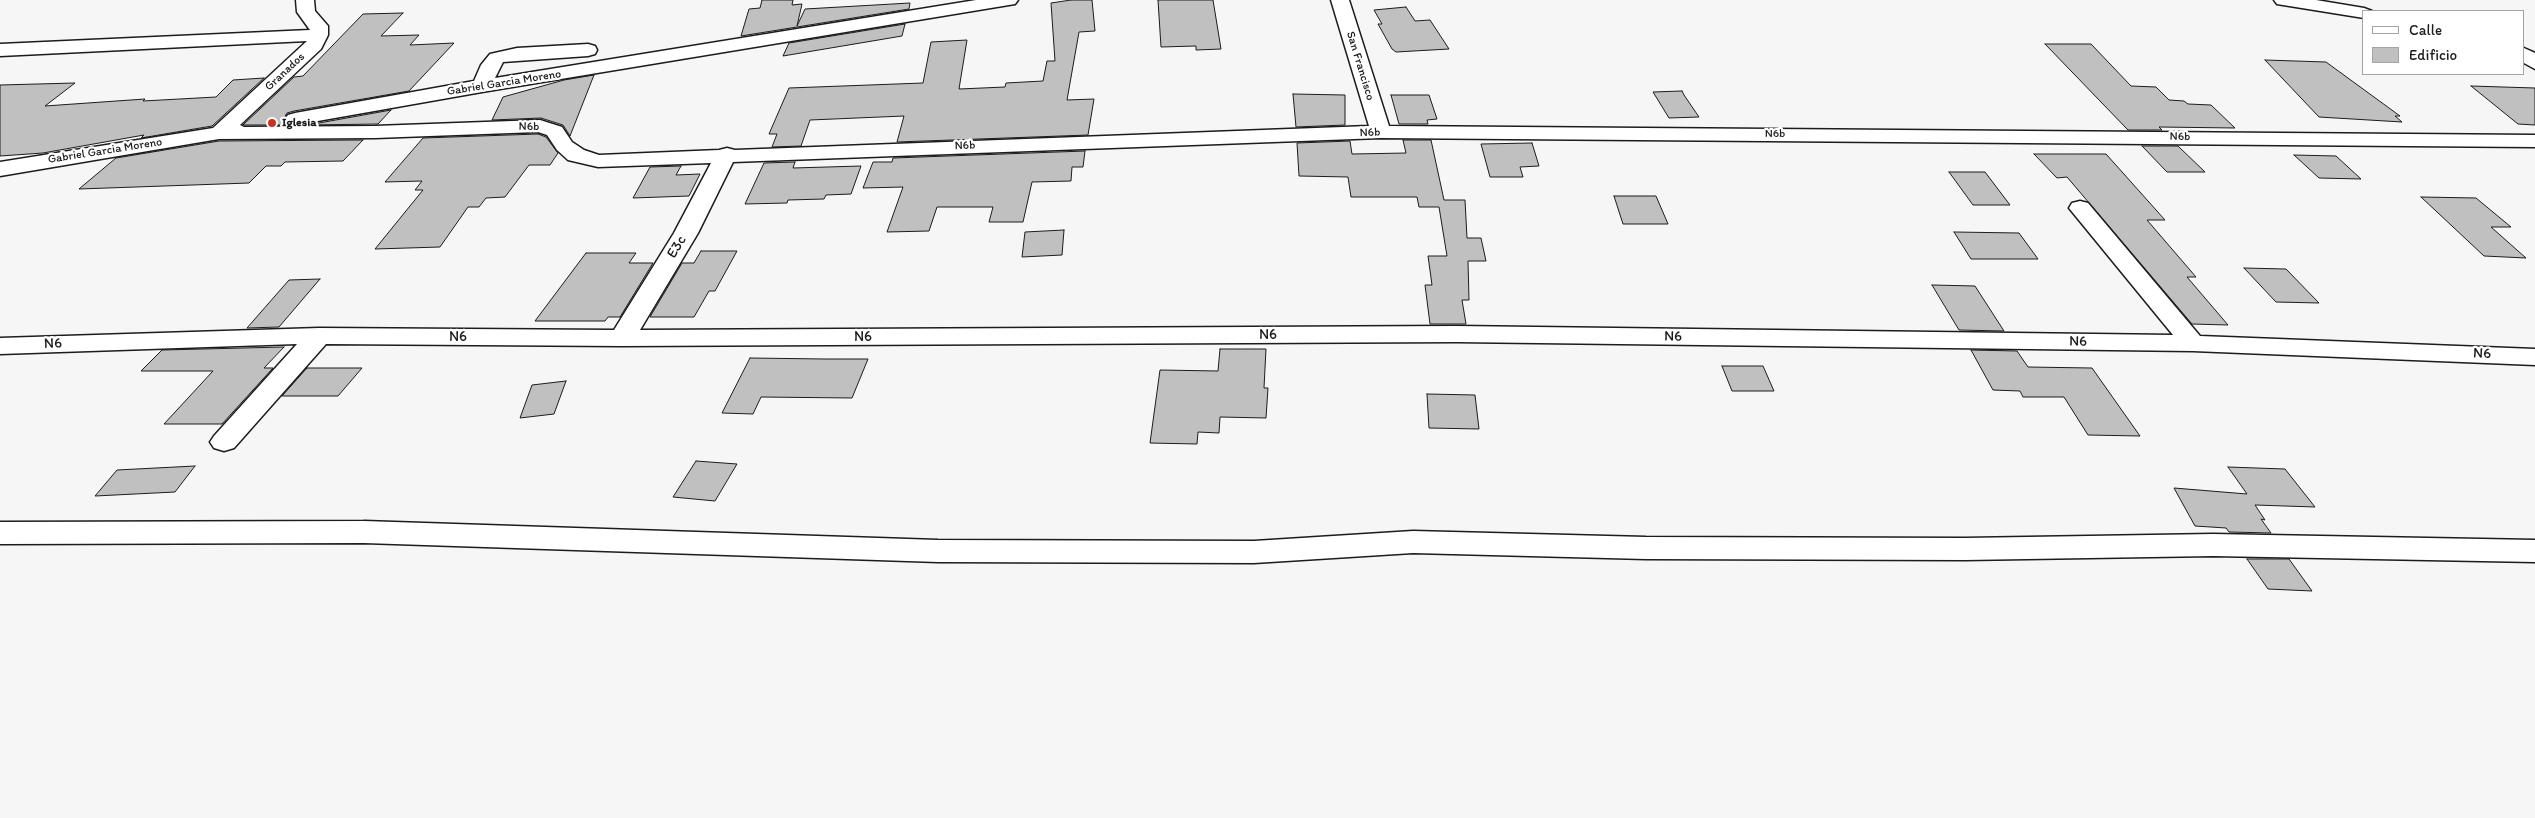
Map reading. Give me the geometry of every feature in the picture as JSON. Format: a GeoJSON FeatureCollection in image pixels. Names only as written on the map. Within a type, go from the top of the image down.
{"type":"FeatureCollection","features":[{"type":"Feature","properties":{"kind":"street"},"geometry":{"type":"LineString","coordinates":[[0,50],[318,35],[319,26],[306,12],[305,0]]}},
{"type":"Feature","properties":{"kind":"street","name":"Gabriel Garcia Moreno"},"geometry":{"type":"LineString","coordinates":[[0,169],[482,86],[1009,0]]}},
{"type":"Feature","properties":{"kind":"street","name":"San Francisco"},"geometry":{"type":"LineString","coordinates":[[1340,0],[1380,132]]}},
{"type":"Feature","properties":{"kind":"street"},"geometry":{"type":"LineString","coordinates":[[2283,0],[2362,13]]}},
{"type":"Feature","properties":{"kind":"street","name":"Granados"},"geometry":{"type":"LineString","coordinates":[[219,132],[314,45],[318,35]]}},
{"type":"Feature","properties":{"kind":"street"},"geometry":{"type":"LineString","coordinates":[[482,86],[491,65],[497,58],[518,54],[588,50]]}},
{"type":"Feature","properties":{"kind":"street"},"geometry":{"type":"LineString","coordinates":[[2525,55],[2535,63]]}},
{"type":"Feature","properties":{"kind":"street","name":"N6b"},"geometry":{"type":"LineString","coordinates":[[219,132],[375,132],[540,126],[555,131],[564,146],[576,155],[598,161],[727,154],[1380,132],[2535,141]]}},
{"type":"Feature","properties":{"kind":"street","name":"E3c"},"geometry":{"type":"LineString","coordinates":[[622,338],[686,233],[727,154]]}},
{"type":"Feature","properties":{"kind":"street"},"geometry":{"type":"LineString","coordinates":[[2080,208],[2193,344]]}},
{"type":"Feature","properties":{"kind":"street","name":"N6"},"geometry":{"type":"LineString","coordinates":[[0,346],[319,336],[622,338],[1456,334],[2193,344],[2535,357]]}},
{"type":"Feature","properties":{"kind":"street"},"geometry":{"type":"LineString","coordinates":[[224,442],[319,336]]}},
{"type":"Feature","properties":{"kind":"street"},"geometry":{"type":"LineString","coordinates":[[0,533],[364,532],[948,552],[1254,552],[1413,542],[1646,548],[1965,549],[2213,545],[2535,551]]}},
{"type":"Feature","properties":{"kind":"building"},"geometry":{"type":"Polygon","coordinates":[[[762,0],[793,0],[792,5],[802,4],[797,26],[805,9],[910,3],[909,9],[741,36],[749,9],[760,8],[762,0]]]}},
{"type":"Feature","properties":{"kind":"building"},"geometry":{"type":"Polygon","coordinates":[[[1071,0],[1092,0],[1095,31],[1079,32],[1067,100],[1094,99],[1088,135],[897,142],[904,116],[810,120],[801,146],[772,147],[777,134],[769,134],[789,88],[923,83],[931,42],[967,40],[959,89],[1005,87],[1006,83],[1043,81],[1047,61],[1055,61],[1051,3],[1071,0]]]}},
{"type":"Feature","properties":{"kind":"building"},"geometry":{"type":"Polygon","coordinates":[[[1158,0],[1213,0],[1221,49],[1196,50],[1196,46],[1161,47],[1158,0]]]}},
{"type":"Feature","properties":{"kind":"building"},"geometry":{"type":"Polygon","coordinates":[[[1406,7],[1415,21],[1430,20],[1449,49],[1396,52],[1392,49],[1378,24],[1382,24],[1374,10],[1406,7]]]}},
{"type":"Feature","properties":{"kind":"building"},"geometry":{"type":"Polygon","coordinates":[[[403,13],[381,36],[419,35],[410,45],[454,43],[409,91],[294,111],[287,113],[284,118],[287,125],[243,125],[294,77],[303,76],[363,14],[403,13]]]}},
{"type":"Feature","properties":{"kind":"building"},"geometry":{"type":"Polygon","coordinates":[[[905,24],[902,36],[783,56],[789,43],[905,24]]]}},
{"type":"Feature","properties":{"kind":"building"},"geometry":{"type":"Polygon","coordinates":[[[2045,44],[2091,44],[2131,86],[2156,87],[2169,100],[2184,101],[2188,104],[2211,105],[2235,128],[2159,127],[2162,130],[2128,130],[2045,44]]]}},
{"type":"Feature","properties":{"kind":"building"},"geometry":{"type":"Polygon","coordinates":[[[2265,60],[2326,62],[2400,116],[2395,116],[2402,122],[2319,117],[2265,60]]]}},
{"type":"Feature","properties":{"kind":"building"},"geometry":{"type":"Polygon","coordinates":[[[594,75],[570,136],[563,125],[541,118],[492,120],[503,97],[564,80],[594,75]]]}},
{"type":"Feature","properties":{"kind":"building"},"geometry":{"type":"Polygon","coordinates":[[[264,78],[212,126],[141,138],[144,135],[43,153],[0,156],[0,85],[75,83],[45,106],[145,99],[143,101],[216,97],[233,80],[264,78]]]}},
{"type":"Feature","properties":{"kind":"building"},"geometry":{"type":"Polygon","coordinates":[[[2471,86],[2535,88],[2535,125],[2518,124],[2471,86]]]}},
{"type":"Feature","properties":{"kind":"building"},"geometry":{"type":"Polygon","coordinates":[[[1682,91],[1699,117],[1669,118],[1653,92],[1682,91]]]}},
{"type":"Feature","properties":{"kind":"building"},"geometry":{"type":"Polygon","coordinates":[[[1293,94],[1345,95],[1345,125],[1296,127],[1293,94]]]}},
{"type":"Feature","properties":{"kind":"building"},"geometry":{"type":"Polygon","coordinates":[[[1391,95],[1429,95],[1437,119],[1427,120],[1428,124],[1399,124],[1391,95]]]}},
{"type":"Feature","properties":{"kind":"building"},"geometry":{"type":"Polygon","coordinates":[[[391,110],[378,124],[308,125],[391,110]]]}},
{"type":"Feature","properties":{"kind":"building"},"geometry":{"type":"Polygon","coordinates":[[[538,134],[546,137],[558,153],[550,165],[529,165],[505,197],[486,198],[479,207],[468,207],[440,247],[375,249],[423,190],[415,190],[422,181],[385,182],[423,138],[538,134]]]}},
{"type":"Feature","properties":{"kind":"building"},"geometry":{"type":"Polygon","coordinates":[[[363,140],[343,161],[285,162],[281,166],[266,166],[249,183],[79,189],[116,158],[219,141],[363,140]]]}},
{"type":"Feature","properties":{"kind":"building"},"geometry":{"type":"Polygon","coordinates":[[[1403,140],[1431,140],[1444,200],[1465,200],[1467,238],[1481,238],[1486,261],[1468,261],[1469,300],[1462,300],[1466,324],[1430,324],[1425,285],[1432,285],[1428,256],[1447,256],[1439,207],[1419,207],[1417,197],[1351,197],[1348,177],[1299,176],[1297,143],[1350,141],[1352,154],[1406,153],[1403,140]]]}},
{"type":"Feature","properties":{"kind":"building"},"geometry":{"type":"Polygon","coordinates":[[[1532,143],[1539,166],[1520,167],[1523,177],[1490,177],[1481,144],[1532,143]]]}},
{"type":"Feature","properties":{"kind":"building"},"geometry":{"type":"Polygon","coordinates":[[[2142,146],[2178,146],[2205,172],[2167,172],[2142,146]]]}},
{"type":"Feature","properties":{"kind":"building"},"geometry":{"type":"Polygon","coordinates":[[[1085,151],[1083,167],[1072,167],[1071,181],[1032,182],[1023,222],[989,222],[993,207],[937,207],[929,231],[887,232],[903,187],[863,188],[873,162],[892,162],[893,158],[1085,151]]]}},
{"type":"Feature","properties":{"kind":"building"},"geometry":{"type":"Polygon","coordinates":[[[2034,154],[2106,154],[2165,220],[2147,220],[2196,277],[2187,277],[2228,325],[2192,324],[2067,177],[2057,178],[2034,154]]]}},
{"type":"Feature","properties":{"kind":"building"},"geometry":{"type":"Polygon","coordinates":[[[2294,155],[2336,156],[2361,179],[2319,178],[2294,155]]]}},
{"type":"Feature","properties":{"kind":"building"},"geometry":{"type":"Polygon","coordinates":[[[795,162],[793,168],[861,166],[851,194],[826,195],[824,199],[788,200],[787,203],[745,204],[764,163],[795,162]]]}},
{"type":"Feature","properties":{"kind":"building"},"geometry":{"type":"Polygon","coordinates":[[[681,166],[676,175],[700,174],[689,196],[633,198],[650,167],[681,166]]]}},
{"type":"Feature","properties":{"kind":"building"},"geometry":{"type":"Polygon","coordinates":[[[1949,172],[1985,172],[2010,205],[1973,205],[1949,172]]]}},
{"type":"Feature","properties":{"kind":"building"},"geometry":{"type":"Polygon","coordinates":[[[1614,196],[1656,196],[1668,224],[1623,224],[1614,196]]]}},
{"type":"Feature","properties":{"kind":"building"},"geometry":{"type":"Polygon","coordinates":[[[2421,197],[2476,198],[2511,227],[2491,227],[2526,258],[2484,256],[2421,197]]]}},
{"type":"Feature","properties":{"kind":"building"},"geometry":{"type":"Polygon","coordinates":[[[1064,230],[1062,255],[1022,257],[1025,232],[1064,230]]]}},
{"type":"Feature","properties":{"kind":"building"},"geometry":{"type":"Polygon","coordinates":[[[1954,232],[2019,233],[2038,259],[1971,259],[1954,232]]]}},
{"type":"Feature","properties":{"kind":"building"},"geometry":{"type":"Polygon","coordinates":[[[701,251],[737,251],[715,291],[709,291],[694,317],[650,317],[682,263],[694,263],[701,251]]]}},
{"type":"Feature","properties":{"kind":"building"},"geometry":{"type":"Polygon","coordinates":[[[586,253],[636,253],[629,263],[653,263],[620,317],[608,317],[605,321],[535,321],[586,253]]]}},
{"type":"Feature","properties":{"kind":"building"},"geometry":{"type":"Polygon","coordinates":[[[2244,268],[2286,269],[2319,303],[2276,302],[2244,268]]]}},
{"type":"Feature","properties":{"kind":"building"},"geometry":{"type":"Polygon","coordinates":[[[320,279],[279,327],[247,328],[289,280],[320,279]]]}},
{"type":"Feature","properties":{"kind":"building"},"geometry":{"type":"Polygon","coordinates":[[[1932,285],[1975,286],[2004,331],[1959,330],[1932,285]]]}},
{"type":"Feature","properties":{"kind":"building"},"geometry":{"type":"Polygon","coordinates":[[[284,347],[264,368],[273,368],[222,424],[164,424],[213,371],[141,371],[162,350],[284,347]]]}},
{"type":"Feature","properties":{"kind":"building"},"geometry":{"type":"Polygon","coordinates":[[[1220,349],[1266,349],[1264,388],[1268,388],[1266,418],[1220,417],[1219,433],[1198,432],[1197,444],[1150,443],[1160,370],[1218,371],[1220,349]]]}},
{"type":"Feature","properties":{"kind":"building"},"geometry":{"type":"Polygon","coordinates":[[[1971,350],[2017,351],[2028,367],[2092,368],[2140,436],[2088,435],[2064,397],[2023,397],[2020,391],[1993,390],[1971,350]]]}},
{"type":"Feature","properties":{"kind":"building"},"geometry":{"type":"Polygon","coordinates":[[[750,358],[868,359],[852,398],[761,397],[753,414],[722,413],[750,358]]]}},
{"type":"Feature","properties":{"kind":"building"},"geometry":{"type":"Polygon","coordinates":[[[1722,366],[1763,366],[1774,391],[1732,391],[1722,366]]]}},
{"type":"Feature","properties":{"kind":"building"},"geometry":{"type":"Polygon","coordinates":[[[307,368],[362,368],[338,396],[282,396],[307,368]]]}},
{"type":"Feature","properties":{"kind":"building"},"geometry":{"type":"Polygon","coordinates":[[[566,381],[554,414],[520,418],[532,385],[566,381]]]}},
{"type":"Feature","properties":{"kind":"building"},"geometry":{"type":"Polygon","coordinates":[[[1427,394],[1475,395],[1479,429],[1429,428],[1427,394]]]}},
{"type":"Feature","properties":{"kind":"building"},"geometry":{"type":"Polygon","coordinates":[[[696,461],[737,464],[715,501],[673,497],[696,461]]]}},
{"type":"Feature","properties":{"kind":"building"},"geometry":{"type":"Polygon","coordinates":[[[195,466],[175,492],[95,496],[117,470],[195,466]]]}},
{"type":"Feature","properties":{"kind":"building"},"geometry":{"type":"Polygon","coordinates":[[[2228,467],[2285,469],[2315,507],[2255,505],[2265,520],[2261,519],[2271,533],[2229,532],[2226,528],[2195,526],[2174,488],[2247,494],[2228,467]]]}},
{"type":"Feature","properties":{"kind":"building"},"geometry":{"type":"Polygon","coordinates":[[[2247,559],[2289,559],[2312,591],[2268,589],[2247,559]]]}},
{"type":"Feature","properties":{"kind":"place","name":"Iglesia"},"geometry":{"type":"Point","coordinates":[272,123]}}]}
